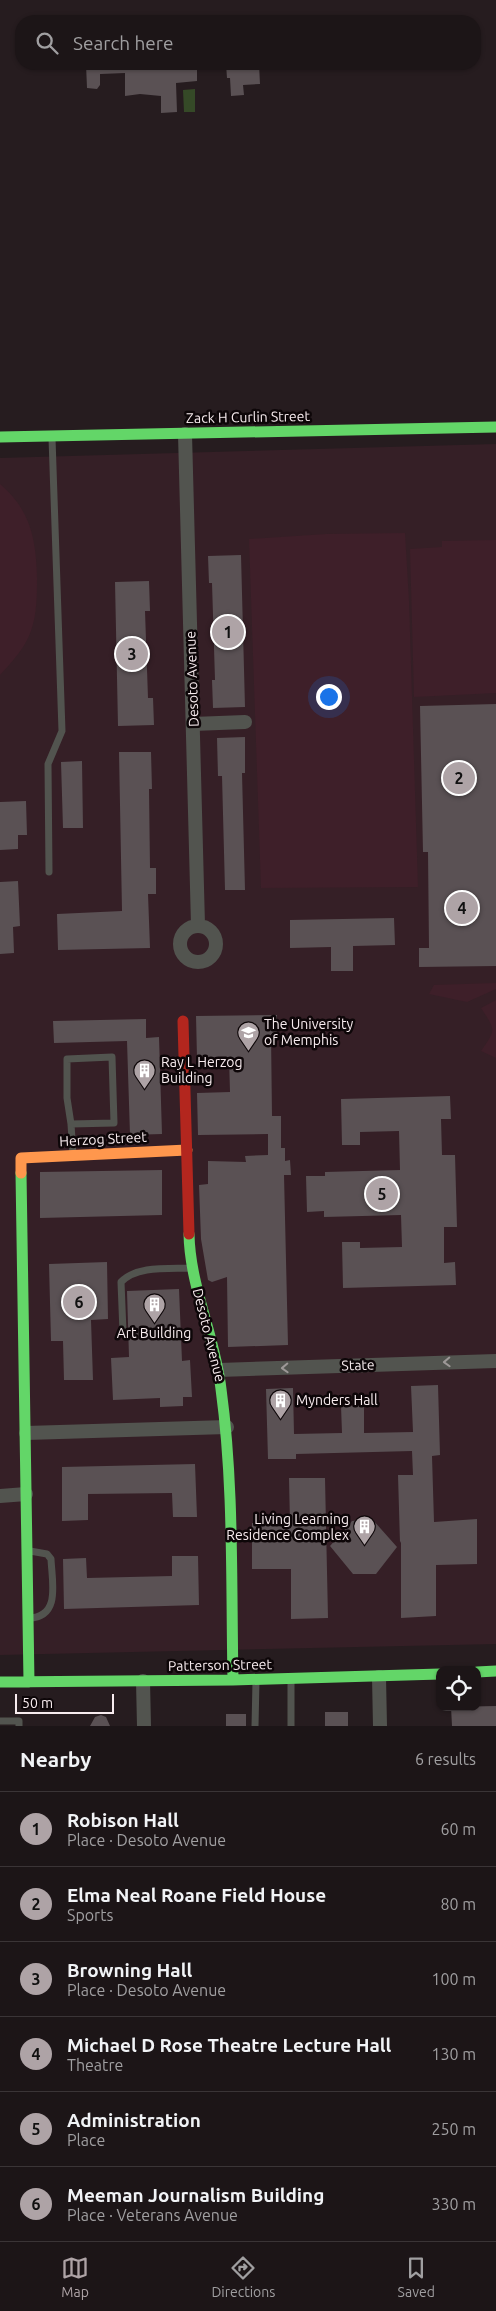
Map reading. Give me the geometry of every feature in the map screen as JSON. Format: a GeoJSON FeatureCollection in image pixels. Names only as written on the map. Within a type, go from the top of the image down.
{"type":"FeatureCollection","features":[{"type":"Feature","properties":{"kind":"street","name":"Zack H Curlin Street"},"geometry":{"type":"LineString","coordinates":[[0,437],[496,427]]}},
{"type":"Feature","properties":{"kind":"street","name":"Desoto Avenue"},"geometry":{"type":"LineString","coordinates":[[185,434],[198,925]]}},
{"type":"Feature","properties":{"kind":"street"},"geometry":{"type":"LineString","coordinates":[[193,724],[245,722]]}},
{"type":"Feature","properties":{"kind":"street","name":"Desoto Avenue"},"geometry":{"type":"LineString","coordinates":[[182,1021],[189,1240],[198,1296],[219,1370],[227,1427],[233,1680]]}},
{"type":"Feature","properties":{"kind":"street","name":"Herzog Street"},"geometry":{"type":"LineString","coordinates":[[26,1433],[21,1158],[187,1150]]}},
{"type":"Feature","properties":{"kind":"street","name":"State"},"geometry":{"type":"LineString","coordinates":[[219,1370],[496,1360]]}},
{"type":"Feature","properties":{"kind":"street"},"geometry":{"type":"LineString","coordinates":[[29,1682],[26,1433],[227,1427]]}},
{"type":"Feature","properties":{"kind":"street"},"geometry":{"type":"LineString","coordinates":[[0,1496],[26,1494]]}},
{"type":"Feature","properties":{"kind":"street"},"geometry":{"type":"LineString","coordinates":[[481,1672],[496,1671]]}},
{"type":"Feature","properties":{"kind":"street","name":"Patterson Street"},"geometry":{"type":"LineString","coordinates":[[0,1682],[256,1680],[436,1674]]}},
{"type":"Feature","properties":{"kind":"street"},"geometry":{"type":"LineString","coordinates":[[379,1677],[380,1726]]}},
{"type":"Feature","properties":{"kind":"street"},"geometry":{"type":"LineString","coordinates":[[142,1681],[144,1726]]}},
{"type":"Feature","properties":{"kind":"lane"},"geometry":{"type":"LineString","coordinates":[[48,872],[48,764],[62,731],[52,436]]}},
{"type":"Feature","properties":{"kind":"lane"},"geometry":{"type":"LineString","coordinates":[[71,1124],[114,1123],[112,1058],[67,1059],[67,1098],[73,1156]]}},
{"type":"Feature","properties":{"kind":"lane"},"geometry":{"type":"LineString","coordinates":[[123,1332],[121,1282],[124,1278],[150,1270],[194,1268]]}},
{"type":"Feature","properties":{"kind":"lane"},"geometry":{"type":"LineString","coordinates":[[27,1551],[47,1554],[51,1559],[52,1604],[48,1612],[39,1618],[28,1618]]}},
{"type":"Feature","properties":{"kind":"lane"},"geometry":{"type":"LineString","coordinates":[[291,1679],[291,1726]]}},
{"type":"Feature","properties":{"kind":"lane"},"geometry":{"type":"LineString","coordinates":[[255,1726],[256,1680]]}},
{"type":"Feature","properties":{"kind":"lane"},"geometry":{"type":"LineString","coordinates":[[0,1722],[18,1721],[19,1726]]}},
{"type":"Feature","properties":{"kind":"shaded area"},"geometry":{"type":"Polygon","coordinates":[[[195,89],[195,112],[184,112],[183,90],[195,89]]]}},
{"type":"Feature","properties":{"kind":"shaded area","name":"The University of Memphis"},"geometry":{"type":"Polygon","coordinates":[[[496,444],[496,1644],[0,1655],[0,458],[496,444]]]}},
{"type":"Feature","properties":{"kind":"shaded area"},"geometry":{"type":"Polygon","coordinates":[[[0,484],[19,504],[30,526],[35,551],[37,598],[31,631],[22,649],[0,675],[0,484]]]}},
{"type":"Feature","properties":{"kind":"shaded area"},"geometry":{"type":"Polygon","coordinates":[[[405,533],[409,601],[418,887],[261,888],[249,539],[326,534],[405,533]]]}},
{"type":"Feature","properties":{"kind":"shaded area"},"geometry":{"type":"Polygon","coordinates":[[[496,540],[496,693],[414,697],[410,549],[442,547],[442,541],[496,540]]]}},
{"type":"Feature","properties":{"kind":"shaded area"},"geometry":{"type":"Polygon","coordinates":[[[496,983],[496,989],[467,1002],[429,994],[434,985],[496,983]]]}},
{"type":"Feature","properties":{"kind":"shaded area"},"geometry":{"type":"Polygon","coordinates":[[[496,1000],[496,1058],[481,1051],[492,1034],[492,1026],[481,1008],[496,1000]]]}},
{"type":"Feature","properties":{"kind":"building"},"geometry":{"type":"Polygon","coordinates":[[[86,70],[197,70],[197,81],[176,83],[177,112],[161,113],[161,96],[140,94],[125,96],[125,73],[100,74],[100,85],[97,89],[87,88],[86,70]]]}},
{"type":"Feature","properties":{"kind":"building"},"geometry":{"type":"Polygon","coordinates":[[[226,70],[259,70],[260,84],[243,85],[244,95],[231,96],[230,78],[227,78],[226,70]]]}},
{"type":"Feature","properties":{"kind":"building"},"geometry":{"type":"Polygon","coordinates":[[[241,555],[245,707],[213,708],[212,680],[215,680],[212,583],[209,583],[208,556],[241,555]]]}},
{"type":"Feature","properties":{"kind":"building"},"geometry":{"type":"Polygon","coordinates":[[[149,581],[150,611],[145,611],[148,698],[153,698],[154,725],[118,726],[115,582],[149,581]]]}},
{"type":"Feature","properties":{"kind":"building"},"geometry":{"type":"Polygon","coordinates":[[[496,704],[496,966],[419,967],[419,948],[429,948],[428,852],[423,852],[420,706],[496,704]]]}},
{"type":"Feature","properties":{"kind":"building"},"geometry":{"type":"Polygon","coordinates":[[[245,737],[245,773],[242,773],[245,890],[225,890],[222,776],[218,776],[217,738],[245,737]]]}},
{"type":"Feature","properties":{"kind":"building"},"geometry":{"type":"Polygon","coordinates":[[[119,752],[151,752],[152,789],[149,789],[150,868],[156,868],[156,894],[148,894],[150,948],[58,950],[57,914],[122,911],[119,752]]]}},
{"type":"Feature","properties":{"kind":"building"},"geometry":{"type":"Polygon","coordinates":[[[82,761],[83,828],[63,828],[61,762],[82,761]]]}},
{"type":"Feature","properties":{"kind":"building"},"geometry":{"type":"Polygon","coordinates":[[[26,801],[27,835],[18,835],[18,849],[0,850],[0,802],[26,801]]]}},
{"type":"Feature","properties":{"kind":"building"},"geometry":{"type":"Polygon","coordinates":[[[18,881],[20,926],[13,927],[14,953],[0,954],[0,882],[18,881]]]}},
{"type":"Feature","properties":{"kind":"building"},"geometry":{"type":"Polygon","coordinates":[[[394,918],[395,945],[353,946],[353,971],[331,971],[331,947],[290,948],[290,920],[394,918]]]}},
{"type":"Feature","properties":{"kind":"building"},"geometry":{"type":"Polygon","coordinates":[[[277,1015],[277,1034],[271,1034],[272,1116],[281,1116],[281,1148],[285,1148],[285,1161],[290,1160],[291,1175],[284,1175],[288,1345],[228,1347],[227,1277],[212,1282],[208,1280],[201,1239],[199,1185],[208,1184],[208,1161],[246,1162],[245,1156],[268,1155],[268,1134],[198,1135],[197,1093],[230,1092],[229,1057],[197,1058],[196,1016],[277,1015]]]}},
{"type":"Feature","properties":{"kind":"building","name":"Ray L Herzog Building"},"geometry":{"type":"Polygon","coordinates":[[[146,1019],[146,1038],[159,1037],[162,1134],[130,1135],[127,1041],[54,1043],[53,1021],[146,1019]]]}},
{"type":"Feature","properties":{"kind":"building"},"geometry":{"type":"Polygon","coordinates":[[[450,1096],[451,1119],[441,1119],[442,1155],[455,1155],[457,1227],[444,1227],[444,1263],[455,1262],[456,1285],[343,1288],[342,1242],[360,1242],[360,1248],[402,1247],[401,1215],[324,1217],[324,1211],[307,1212],[306,1176],[325,1176],[325,1172],[400,1170],[399,1131],[360,1132],[360,1145],[342,1145],[341,1099],[450,1096]]]}},
{"type":"Feature","properties":{"kind":"building"},"geometry":{"type":"Polygon","coordinates":[[[162,1170],[162,1215],[40,1218],[40,1172],[162,1170]]]}},
{"type":"Feature","properties":{"kind":"building"},"geometry":{"type":"Polygon","coordinates":[[[107,1262],[108,1319],[91,1320],[93,1380],[64,1380],[63,1341],[51,1341],[49,1264],[107,1262]]]}},
{"type":"Feature","properties":{"kind":"building","name":"Art Building"},"geometry":{"type":"Polygon","coordinates":[[[179,1289],[182,1361],[190,1360],[192,1397],[183,1397],[183,1406],[160,1407],[160,1398],[113,1400],[111,1358],[129,1357],[127,1291],[179,1289]]]}},
{"type":"Feature","properties":{"kind":"building"},"geometry":{"type":"Polygon","coordinates":[[[438,1385],[440,1455],[432,1456],[434,1522],[477,1519],[477,1564],[436,1565],[436,1616],[401,1618],[401,1541],[400,1543],[398,1475],[413,1475],[412,1451],[296,1454],[296,1459],[268,1459],[266,1389],[293,1388],[294,1434],[342,1433],[341,1406],[364,1405],[364,1433],[413,1432],[411,1386],[438,1385]]]}},
{"type":"Feature","properties":{"kind":"building"},"geometry":{"type":"Polygon","coordinates":[[[195,1464],[197,1517],[173,1517],[172,1493],[88,1494],[88,1520],[62,1521],[62,1467],[195,1464]]]}},
{"type":"Feature","properties":{"kind":"building"},"geometry":{"type":"Polygon","coordinates":[[[289,1478],[325,1478],[328,1618],[291,1619],[291,1569],[252,1569],[252,1523],[290,1523],[289,1478]]]}},
{"type":"Feature","properties":{"kind":"building"},"geometry":{"type":"Polygon","coordinates":[[[373,1520],[397,1547],[376,1574],[353,1574],[330,1546],[352,1521],[373,1520]]]}},
{"type":"Feature","properties":{"kind":"building"},"geometry":{"type":"Polygon","coordinates":[[[172,1556],[198,1556],[199,1605],[64,1609],[63,1559],[86,1558],[87,1578],[172,1576],[172,1556]]]}},
{"type":"Feature","properties":{"kind":"building"},"geometry":{"type":"Polygon","coordinates":[[[481,1706],[496,1706],[496,1726],[452,1726],[451,1711],[481,1711],[481,1706]]]}},
{"type":"Feature","properties":{"kind":"building"},"geometry":{"type":"Polygon","coordinates":[[[325,1712],[348,1712],[348,1726],[325,1726],[325,1712]]]}},
{"type":"Feature","properties":{"kind":"building"},"geometry":{"type":"Polygon","coordinates":[[[226,1714],[246,1714],[246,1726],[226,1726],[226,1714]]]}},
{"type":"Feature","properties":{"kind":"building"},"geometry":{"type":"Polygon","coordinates":[[[101,1715],[106,1717],[110,1726],[90,1726],[95,1717],[101,1715]]]}},
{"type":"Feature","properties":{"kind":"traffic: fast"},"geometry":{"type":"LineString","coordinates":[[0,437],[496,427]]}},
{"type":"Feature","properties":{"kind":"traffic: fast"},"geometry":{"type":"LineString","coordinates":[[21,1173],[29,1682]]}},
{"type":"Feature","properties":{"kind":"traffic: fast"},"geometry":{"type":"LineString","coordinates":[[189,1234],[190,1254],[198,1292],[218,1369],[225,1425],[230,1498],[233,1680]]}},
{"type":"Feature","properties":{"kind":"traffic: fast"},"geometry":{"type":"LineString","coordinates":[[481,1672],[496,1671]]}},
{"type":"Feature","properties":{"kind":"traffic: fast"},"geometry":{"type":"LineString","coordinates":[[0,1682],[233,1680],[436,1674]]}},
{"type":"Feature","properties":{"kind":"traffic: slow"},"geometry":{"type":"LineString","coordinates":[[21,1173],[21,1158],[187,1150]]}},
{"type":"Feature","properties":{"kind":"traffic: jam"},"geometry":{"type":"LineString","coordinates":[[183,1021],[189,1234]]}},
{"type":"Feature","properties":{"kind":"place","name":"Robison Hall"},"geometry":{"type":"Point","coordinates":[228,632]}},
{"type":"Feature","properties":{"kind":"place","name":"Browning Hall"},"geometry":{"type":"Point","coordinates":[132,654]}},
{"type":"Feature","properties":{"kind":"place","name":"Elma Neal Roane Field House"},"geometry":{"type":"Point","coordinates":[459,778]}},
{"type":"Feature","properties":{"kind":"place","name":"Michael D Rose Theatre Lecture Hall"},"geometry":{"type":"Point","coordinates":[462,908]}},
{"type":"Feature","properties":{"kind":"place","name":"The University of Memphis"},"geometry":{"type":"Point","coordinates":[248,1051]}},
{"type":"Feature","properties":{"kind":"place","name":"Ray L Herzog Building"},"geometry":{"type":"Point","coordinates":[145,1089]}},
{"type":"Feature","properties":{"kind":"place","name":"Administration"},"geometry":{"type":"Point","coordinates":[382,1194]}},
{"type":"Feature","properties":{"kind":"place","name":"Meeman Journalism Building"},"geometry":{"type":"Point","coordinates":[79,1302]}},
{"type":"Feature","properties":{"kind":"place","name":"Art Building"},"geometry":{"type":"Point","coordinates":[154,1324]}},
{"type":"Feature","properties":{"kind":"place","name":"Mynders Hall"},"geometry":{"type":"Point","coordinates":[280,1419]}},
{"type":"Feature","properties":{"kind":"place","name":"Living Learning Residence Complex"},"geometry":{"type":"Point","coordinates":[365,1546]}}]}
